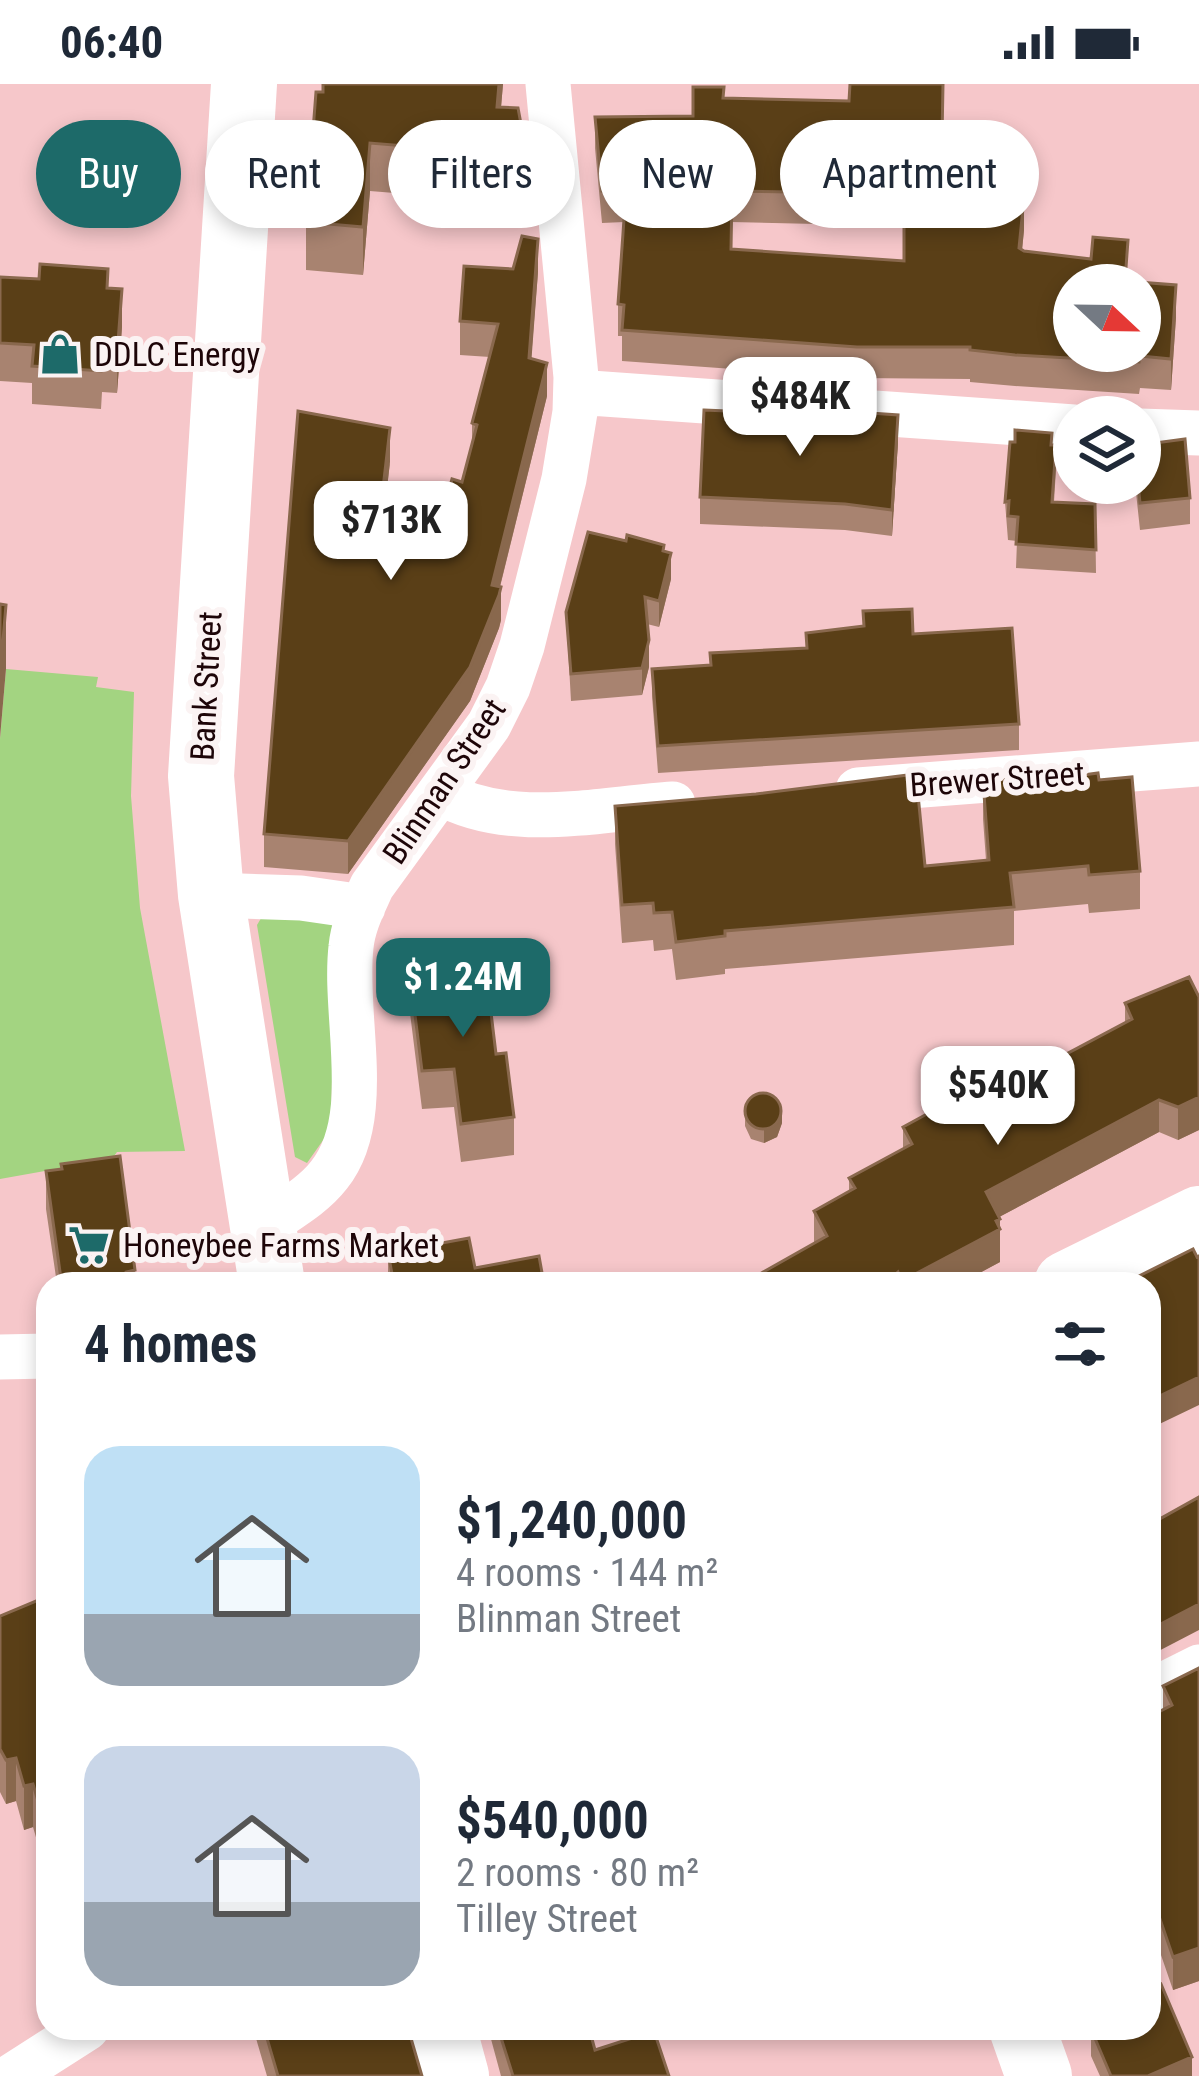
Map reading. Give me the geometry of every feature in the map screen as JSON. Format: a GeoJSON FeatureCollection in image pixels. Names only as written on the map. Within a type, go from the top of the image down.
{"type":"FeatureCollection","features":[{"type":"Feature","properties":{"kind":"main road","name":"Bank Street"},"geometry":{"type":"LineString","coordinates":[[244,84],[203,730],[203,817],[267,1255]]}},
{"type":"Feature","properties":{"kind":"main road"},"geometry":{"type":"LineString","coordinates":[[1091,1272],[1199,1219]]}},
{"type":"Feature","properties":{"kind":"main road"},"geometry":{"type":"LineString","coordinates":[[446,2040],[456,2076]]}},
{"type":"Feature","properties":{"kind":"main road"},"geometry":{"type":"LineString","coordinates":[[1026,2040],[1039,2076]]}},
{"type":"Feature","properties":{"kind":"street","name":"Blinman Street"},"geometry":{"type":"LineString","coordinates":[[267,1255],[340,1160],[348,1141],[353,1100],[351,942],[372,886],[489,725],[522,646],[571,446],[576,392],[548,84]]}},
{"type":"Feature","properties":{"kind":"street"},"geometry":{"type":"LineString","coordinates":[[576,392],[1053,426]]}},
{"type":"Feature","properties":{"kind":"street"},"geometry":{"type":"LineString","coordinates":[[1161,432],[1199,434]]}},
{"type":"Feature","properties":{"kind":"street","name":"Brewer Street"},"geometry":{"type":"LineString","coordinates":[[824,792],[1199,764]]}},
{"type":"Feature","properties":{"kind":"street"},"geometry":{"type":"LineString","coordinates":[[441,793],[478,810],[518,815],[706,801]]}},
{"type":"Feature","properties":{"kind":"street"},"geometry":{"type":"LineString","coordinates":[[211,895],[301,898],[363,907]]}},
{"type":"Feature","properties":{"kind":"street"},"geometry":{"type":"LineString","coordinates":[[0,1357],[36,1356]]}},
{"type":"Feature","properties":{"kind":"street"},"geometry":{"type":"LineString","coordinates":[[1161,1687],[1199,1667]]}},
{"type":"Feature","properties":{"kind":"street"},"geometry":{"type":"LineString","coordinates":[[11,2076],[67,2052]]}},
{"type":"Feature","properties":{"kind":"green space"},"geometry":{"type":"Polygon","coordinates":[[[6,669],[98,677],[96,687],[134,692],[131,796],[140,908],[185,1151],[117,1152],[112,1159],[0,1179],[0,739],[6,669]]]}},
{"type":"Feature","properties":{"kind":"green space"},"geometry":{"type":"Polygon","coordinates":[[[263,915],[328,916],[335,930],[331,1129],[307,1163],[295,1157],[257,925],[263,915]]]}},
{"type":"Feature","properties":{"kind":"building"},"geometry":{"type":"Polygon","coordinates":[[[323,84],[499,84],[497,107],[518,108],[520,120],[388,120],[388,144],[370,143],[364,215],[364,120],[314,120],[316,92],[323,92],[323,84]]]}},
{"type":"Feature","properties":{"kind":"building"},"geometry":{"type":"Polygon","coordinates":[[[850,84],[943,84],[942,120],[780,120],[780,192],[756,191],[756,120],[599,120],[599,159],[595,117],[693,116],[693,87],[724,87],[723,98],[849,101],[850,84]]]}},
{"type":"Feature","properties":{"kind":"building"},"geometry":{"type":"Polygon","coordinates":[[[623,228],[731,228],[731,249],[904,261],[904,228],[1021,228],[1019,248],[1024,251],[1091,259],[1093,237],[1128,240],[1126,264],[1053,264],[1053,357],[970,347],[857,347],[622,330],[624,305],[618,304],[623,228]]]}},
{"type":"Feature","properties":{"kind":"building"},"geometry":{"type":"Polygon","coordinates":[[[522,236],[538,239],[529,358],[547,363],[492,585],[501,587],[499,595],[470,667],[348,841],[264,834],[298,411],[390,428],[380,514],[438,529],[452,479],[462,482],[498,324],[460,321],[464,266],[513,269],[522,236]]]}},
{"type":"Feature","properties":{"kind":"building"},"geometry":{"type":"Polygon","coordinates":[[[40,264],[108,269],[107,288],[122,289],[117,355],[102,353],[101,371],[32,366],[34,345],[0,343],[0,277],[39,279],[40,264]]]}},
{"type":"Feature","properties":{"kind":"building"},"geometry":{"type":"Polygon","coordinates":[[[1161,284],[1176,285],[1171,359],[1161,358],[1161,284]]]}},
{"type":"Feature","properties":{"kind":"building"},"geometry":{"type":"Polygon","coordinates":[[[704,410],[749,412],[749,418],[853,422],[856,412],[898,415],[892,510],[700,497],[704,410]]]}},
{"type":"Feature","properties":{"kind":"building"},"geometry":{"type":"Polygon","coordinates":[[[1015,430],[1052,433],[1052,502],[1095,504],[1096,550],[1016,544],[1018,517],[1008,516],[1009,501],[1005,502],[1010,442],[1015,442],[1015,430]]]}},
{"type":"Feature","properties":{"kind":"building"},"geometry":{"type":"Polygon","coordinates":[[[1185,439],[1190,498],[1161,501],[1161,442],[1185,439]]]}},
{"type":"Feature","properties":{"kind":"building"},"geometry":{"type":"Polygon","coordinates":[[[588,532],[626,541],[627,535],[664,545],[663,551],[671,553],[659,601],[645,597],[649,640],[642,668],[571,674],[566,612],[588,532]]]}},
{"type":"Feature","properties":{"kind":"building"},"geometry":{"type":"Polygon","coordinates":[[[0,604],[6,605],[0,675],[0,604]]]}},
{"type":"Feature","properties":{"kind":"building"},"geometry":{"type":"Polygon","coordinates":[[[912,609],[913,634],[1012,628],[1019,724],[658,746],[652,669],[711,665],[710,653],[807,648],[806,633],[864,626],[863,611],[912,609]]]}},
{"type":"Feature","properties":{"kind":"building"},"geometry":{"type":"Polygon","coordinates":[[[1098,773],[1099,780],[1132,777],[1140,871],[1089,875],[1088,866],[1010,873],[1014,907],[725,931],[725,936],[676,942],[672,912],[654,913],[653,903],[622,905],[615,806],[916,774],[925,866],[989,860],[983,781],[1038,777],[1039,781],[1098,773]]]}},
{"type":"Feature","properties":{"kind":"building"},"geometry":{"type":"Polygon","coordinates":[[[485,963],[496,1054],[506,1053],[514,1117],[461,1124],[454,1069],[422,1071],[410,975],[485,963]]]}},
{"type":"Feature","properties":{"kind":"building"},"geometry":{"type":"Polygon","coordinates":[[[1189,977],[1199,997],[1199,1097],[1178,1107],[1159,1100],[986,1192],[1000,1229],[919,1272],[763,1272],[827,1236],[814,1211],[855,1188],[849,1178],[912,1144],[903,1127],[938,1108],[944,1119],[1132,1019],[1125,1003],[1189,977]]]}},
{"type":"Feature","properties":{"kind":"building"},"geometry":{"type":"Polygon","coordinates":[[[763,1093],[776,1098],[781,1111],[776,1124],[763,1129],[750,1124],[745,1111],[750,1098],[763,1093]]]}},
{"type":"Feature","properties":{"kind":"building","name":"Honeybee Farms Market"},"geometry":{"type":"Polygon","coordinates":[[[120,1156],[135,1270],[60,1272],[46,1171],[62,1169],[61,1164],[120,1156]]]}},
{"type":"Feature","properties":{"kind":"building"},"geometry":{"type":"Polygon","coordinates":[[[469,1238],[475,1268],[539,1256],[542,1272],[392,1272],[388,1253],[469,1238]]]}},
{"type":"Feature","properties":{"kind":"building"},"geometry":{"type":"Polygon","coordinates":[[[1193,1249],[1199,1256],[1199,1377],[1161,1395],[1161,1272],[1147,1272],[1193,1249]]]}},
{"type":"Feature","properties":{"kind":"building"},"geometry":{"type":"Polygon","coordinates":[[[1199,1497],[1199,1604],[1161,1624],[1161,1518],[1199,1497]]]}},
{"type":"Feature","properties":{"kind":"building"},"geometry":{"type":"Polygon","coordinates":[[[36,1601],[36,1794],[33,1784],[24,1786],[16,1758],[6,1760],[0,1749],[0,1616],[36,1601]]]}},
{"type":"Feature","properties":{"kind":"building"},"geometry":{"type":"Polygon","coordinates":[[[1199,1668],[1199,1948],[1173,1957],[1161,1922],[1161,1711],[1172,1705],[1163,1686],[1199,1668]]]}},
{"type":"Feature","properties":{"kind":"building"},"geometry":{"type":"Polygon","coordinates":[[[1161,1984],[1192,2057],[1148,2076],[1111,2076],[1096,2040],[1161,2040],[1161,1984]]]}},
{"type":"Feature","properties":{"kind":"building"},"geometry":{"type":"Polygon","coordinates":[[[268,2040],[412,2040],[422,2076],[278,2076],[268,2040]]]}},
{"type":"Feature","properties":{"kind":"building"},"geometry":{"type":"Polygon","coordinates":[[[502,2040],[592,2040],[595,2050],[626,2040],[657,2040],[669,2076],[513,2076],[502,2040]]]}},
{"type":"Feature","properties":{"kind":"place","name":"DDLC Energy"},"geometry":{"type":"Point","coordinates":[60,354]}},
{"type":"Feature","properties":{"kind":"place","name":"Honeybee Farms Market"},"geometry":{"type":"Point","coordinates":[89,1245]}}]}
